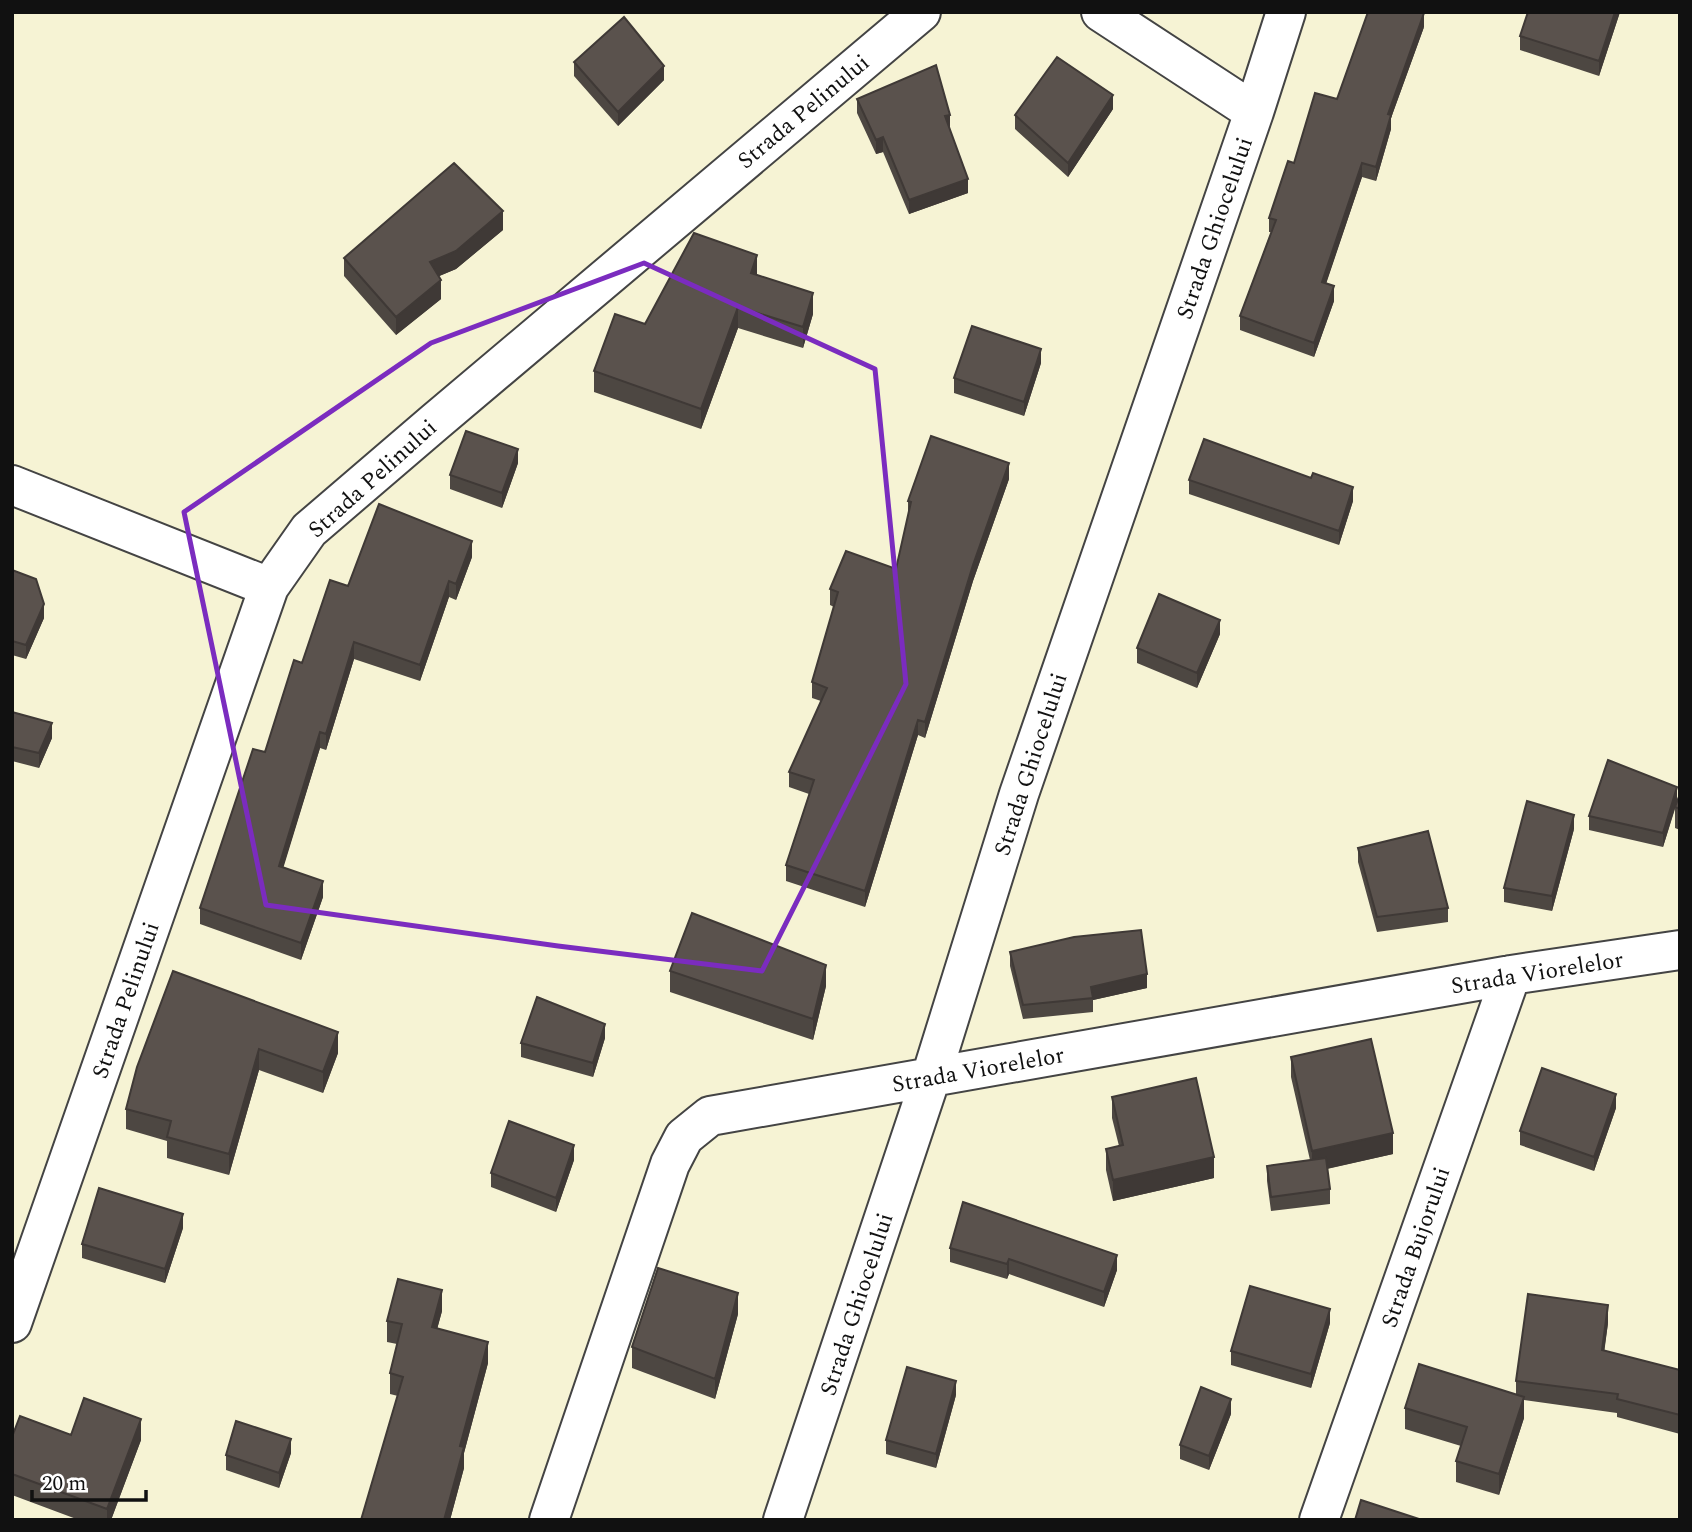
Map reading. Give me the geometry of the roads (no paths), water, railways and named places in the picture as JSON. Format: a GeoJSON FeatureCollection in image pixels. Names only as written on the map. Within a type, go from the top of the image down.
{"type":"FeatureCollection","features":[{"type":"Feature","properties":{"kind":"street","name":"Strada Pelinului"},"geometry":{"type":"LineString","coordinates":[[15,1305],[269,587],[309,530],[921,12]]}},
{"type":"Feature","properties":{"kind":"street"},"geometry":{"type":"LineString","coordinates":[[1101,12],[1254,112]]}},
{"type":"Feature","properties":{"kind":"street","name":"Strada Ghiocelului"},"geometry":{"type":"LineString","coordinates":[[783,1520],[931,1077],[1019,794],[1286,12]]}},
{"type":"Feature","properties":{"kind":"street"},"geometry":{"type":"LineString","coordinates":[[12,485],[269,587]]}},
{"type":"Feature","properties":{"kind":"street","name":"Strada Viorelelor"},"geometry":{"type":"LineString","coordinates":[[549,1520],[670,1164],[684,1137],[710,1116],[1511,975],[1680,950]]}},
{"type":"Feature","properties":{"kind":"street","name":"Strada Bujorului"},"geometry":{"type":"LineString","coordinates":[[1319,1520],[1511,975]]}}]}
